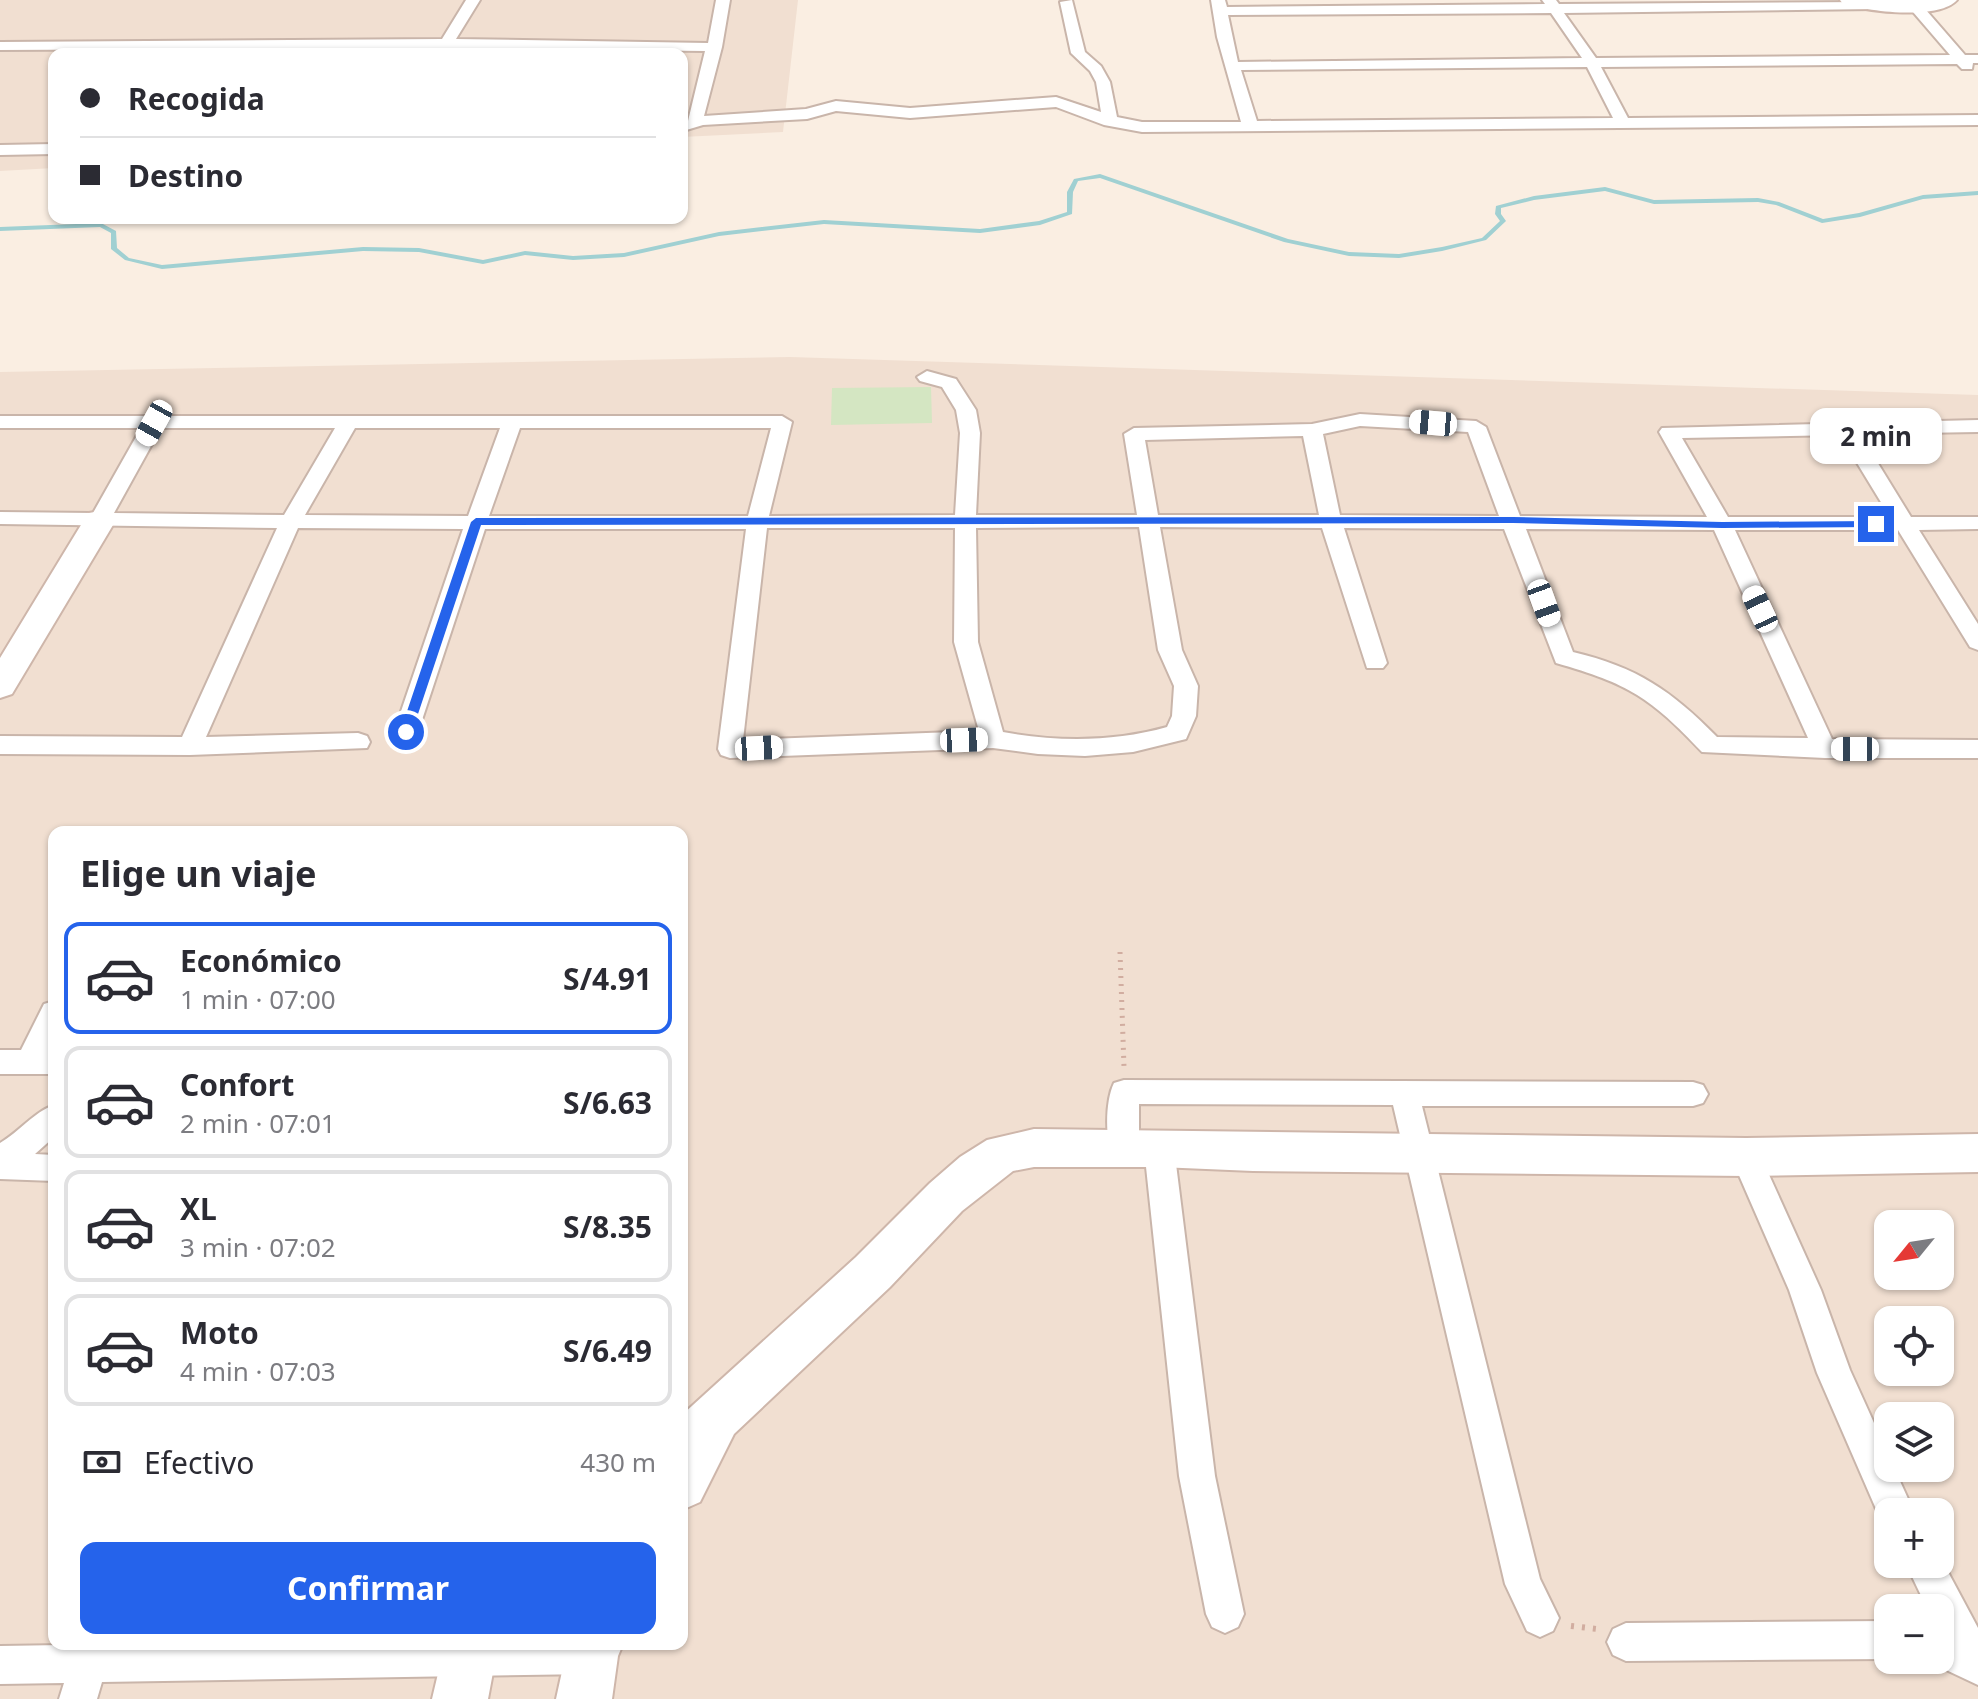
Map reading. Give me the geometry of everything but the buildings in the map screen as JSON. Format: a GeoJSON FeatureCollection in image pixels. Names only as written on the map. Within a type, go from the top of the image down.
{"type":"FeatureCollection","features":[{"type":"Feature","properties":{"kind":"street"},"geometry":{"type":"LineString","coordinates":[[444,48],[473,0]]}},
{"type":"Feature","properties":{"kind":"street"},"geometry":{"type":"LineString","coordinates":[[723,0],[715,47],[689,124],[807,114],[836,106],[910,113],[1056,102],[1073,105],[1109,122],[1142,127],[1978,120]]}},
{"type":"Feature","properties":{"kind":"street"},"geometry":{"type":"LineString","coordinates":[[1250,125],[1221,21],[1220,6],[1914,5],[1947,0]]}},
{"type":"Feature","properties":{"kind":"street"},"geometry":{"type":"LineString","coordinates":[[1067,2],[1078,53],[1096,69],[1103,82],[1109,122]]}},
{"type":"Feature","properties":{"kind":"street"},"geometry":{"type":"LineString","coordinates":[[1552,4],[1592,63],[1623,123]]}},
{"type":"Feature","properties":{"kind":"street"},"geometry":{"type":"LineString","coordinates":[[1914,5],[1978,77]]}},
{"type":"Feature","properties":{"kind":"street"},"geometry":{"type":"LineString","coordinates":[[0,46],[295,48]]}},
{"type":"Feature","properties":{"kind":"street"},"geometry":{"type":"LineString","coordinates":[[579,48],[715,47]]}},
{"type":"Feature","properties":{"kind":"street"},"geometry":{"type":"LineString","coordinates":[[1234,66],[1978,59]]}},
{"type":"Feature","properties":{"kind":"street"},"geometry":{"type":"LineString","coordinates":[[0,150],[48,149]]}},
{"type":"Feature","properties":{"kind":"street"},"geometry":{"type":"LineString","coordinates":[[927,377],[949,383],[966,410],[970,460],[965,521],[966,642],[993,739]]}},
{"type":"Feature","properties":{"kind":"street"},"geometry":{"type":"LineString","coordinates":[[2,425],[782,422],[757,522],[730,749],[993,739],[1024,746],[1059,747],[1157,740],[1177,733],[1184,716],[1186,686],[1170,650],[1134,434],[1312,430],[1360,420],[1476,427],[1564,658],[1589,663],[1648,686],[1666,699],[1711,746],[1978,749]]}},
{"type":"Feature","properties":{"kind":"street"},"geometry":{"type":"LineString","coordinates":[[406,732],[512,422]]}},
{"type":"Feature","properties":{"kind":"street"},"geometry":{"type":"LineString","coordinates":[[0,686],[100,520],[154,423]]}},
{"type":"Feature","properties":{"kind":"street"},"geometry":{"type":"LineString","coordinates":[[190,746],[290,523],[347,424]]}},
{"type":"Feature","properties":{"kind":"street"},"geometry":{"type":"LineString","coordinates":[[1825,749],[1722,525],[1669,432],[1978,426]]}},
{"type":"Feature","properties":{"kind":"street"},"geometry":{"type":"LineString","coordinates":[[1845,427],[1978,642]]}},
{"type":"Feature","properties":{"kind":"street"},"geometry":{"type":"LineString","coordinates":[[1312,430],[1331,521],[1375,663]]}},
{"type":"Feature","properties":{"kind":"street"},"geometry":{"type":"LineString","coordinates":[[0,518],[290,523],[1513,520],[1722,525],[1978,523]]}},
{"type":"Feature","properties":{"kind":"street"},"geometry":{"type":"LineString","coordinates":[[0,745],[190,746],[358,742]]}},
{"type":"Feature","properties":{"kind":"street"},"geometry":{"type":"LineString","coordinates":[[0,1062],[42,1062],[48,1037]]}},
{"type":"Feature","properties":{"kind":"street"},"geometry":{"type":"LineString","coordinates":[[1225,1614],[1197,1476],[1141,1148],[1124,1092],[1693,1094]]}},
{"type":"Feature","properties":{"kind":"street"},"geometry":{"type":"LineString","coordinates":[[1405,1095],[1523,1584],[1540,1618]]}},
{"type":"Feature","properties":{"kind":"street"},"geometry":{"type":"LineString","coordinates":[[0,1158],[27,1143],[48,1124]]}},
{"type":"Feature","properties":{"kind":"street"},"geometry":{"type":"LineString","coordinates":[[688,1467],[700,1433],[976,1171],[1003,1154],[1034,1148],[1746,1157],[1978,1153]]}},
{"type":"Feature","properties":{"kind":"street"},"geometry":{"type":"LineString","coordinates":[[1746,1157],[1805,1290],[1834,1373],[1890,1498]]}},
{"type":"Feature","properties":{"kind":"street"},"geometry":{"type":"LineString","coordinates":[[0,1166],[48,1168]]}},
{"type":"Feature","properties":{"kind":"street"},"geometry":{"type":"LineString","coordinates":[[1930,1578],[1968,1659]]}},
{"type":"Feature","properties":{"kind":"street"},"geometry":{"type":"LineString","coordinates":[[1626,1642],[1874,1640]]}},
{"type":"Feature","properties":{"kind":"street"},"geometry":{"type":"LineString","coordinates":[[0,1665],[83,1681],[468,1666],[590,1666]]}},
{"type":"Feature","properties":{"kind":"path"},"geometry":{"type":"LineString","coordinates":[[1120,952],[1124,1092]]}},
{"type":"Feature","properties":{"kind":"path"},"geometry":{"type":"LineString","coordinates":[[1540,1618],[1607,1630],[1626,1642]]}},
{"type":"Feature","properties":{"kind":"shaded area"},"geometry":{"type":"Polygon","coordinates":[[[0,0],[798,0],[783,132],[688,137],[688,48],[48,48],[48,168],[0,171],[0,0]]]}},
{"type":"Feature","properties":{"kind":"shaded area"},"geometry":{"type":"Polygon","coordinates":[[[790,357],[1978,395],[1978,1699],[0,1699],[0,372],[790,357]]]}},
{"type":"Feature","properties":{"kind":"green space"},"geometry":{"type":"Polygon","coordinates":[[[931,387],[932,423],[831,425],[832,388],[931,387]]]}},
{"type":"Feature","properties":{"kind":"waterway"},"geometry":{"type":"LineString","coordinates":[[0,229],[101,225],[114,232],[114,249],[127,259],[162,267],[363,249],[419,250],[483,262],[525,253],[573,258],[624,255],[719,234],[824,222],[980,231],[1040,223],[1070,213],[1070,192],[1076,180],[1100,176],[1286,241],[1349,254],[1399,256],[1484,239],[1503,221],[1498,207],[1534,198],[1605,189],[1654,202],[1758,200],[1777,203],[1822,221],[1860,215],[1923,197],[1978,193]]}},
{"type":"Feature","properties":{"kind":"route"},"geometry":{"type":"LineString","coordinates":[[406,732],[476,522],[1513,520],[1722,525],[1876,524]]}}]}
